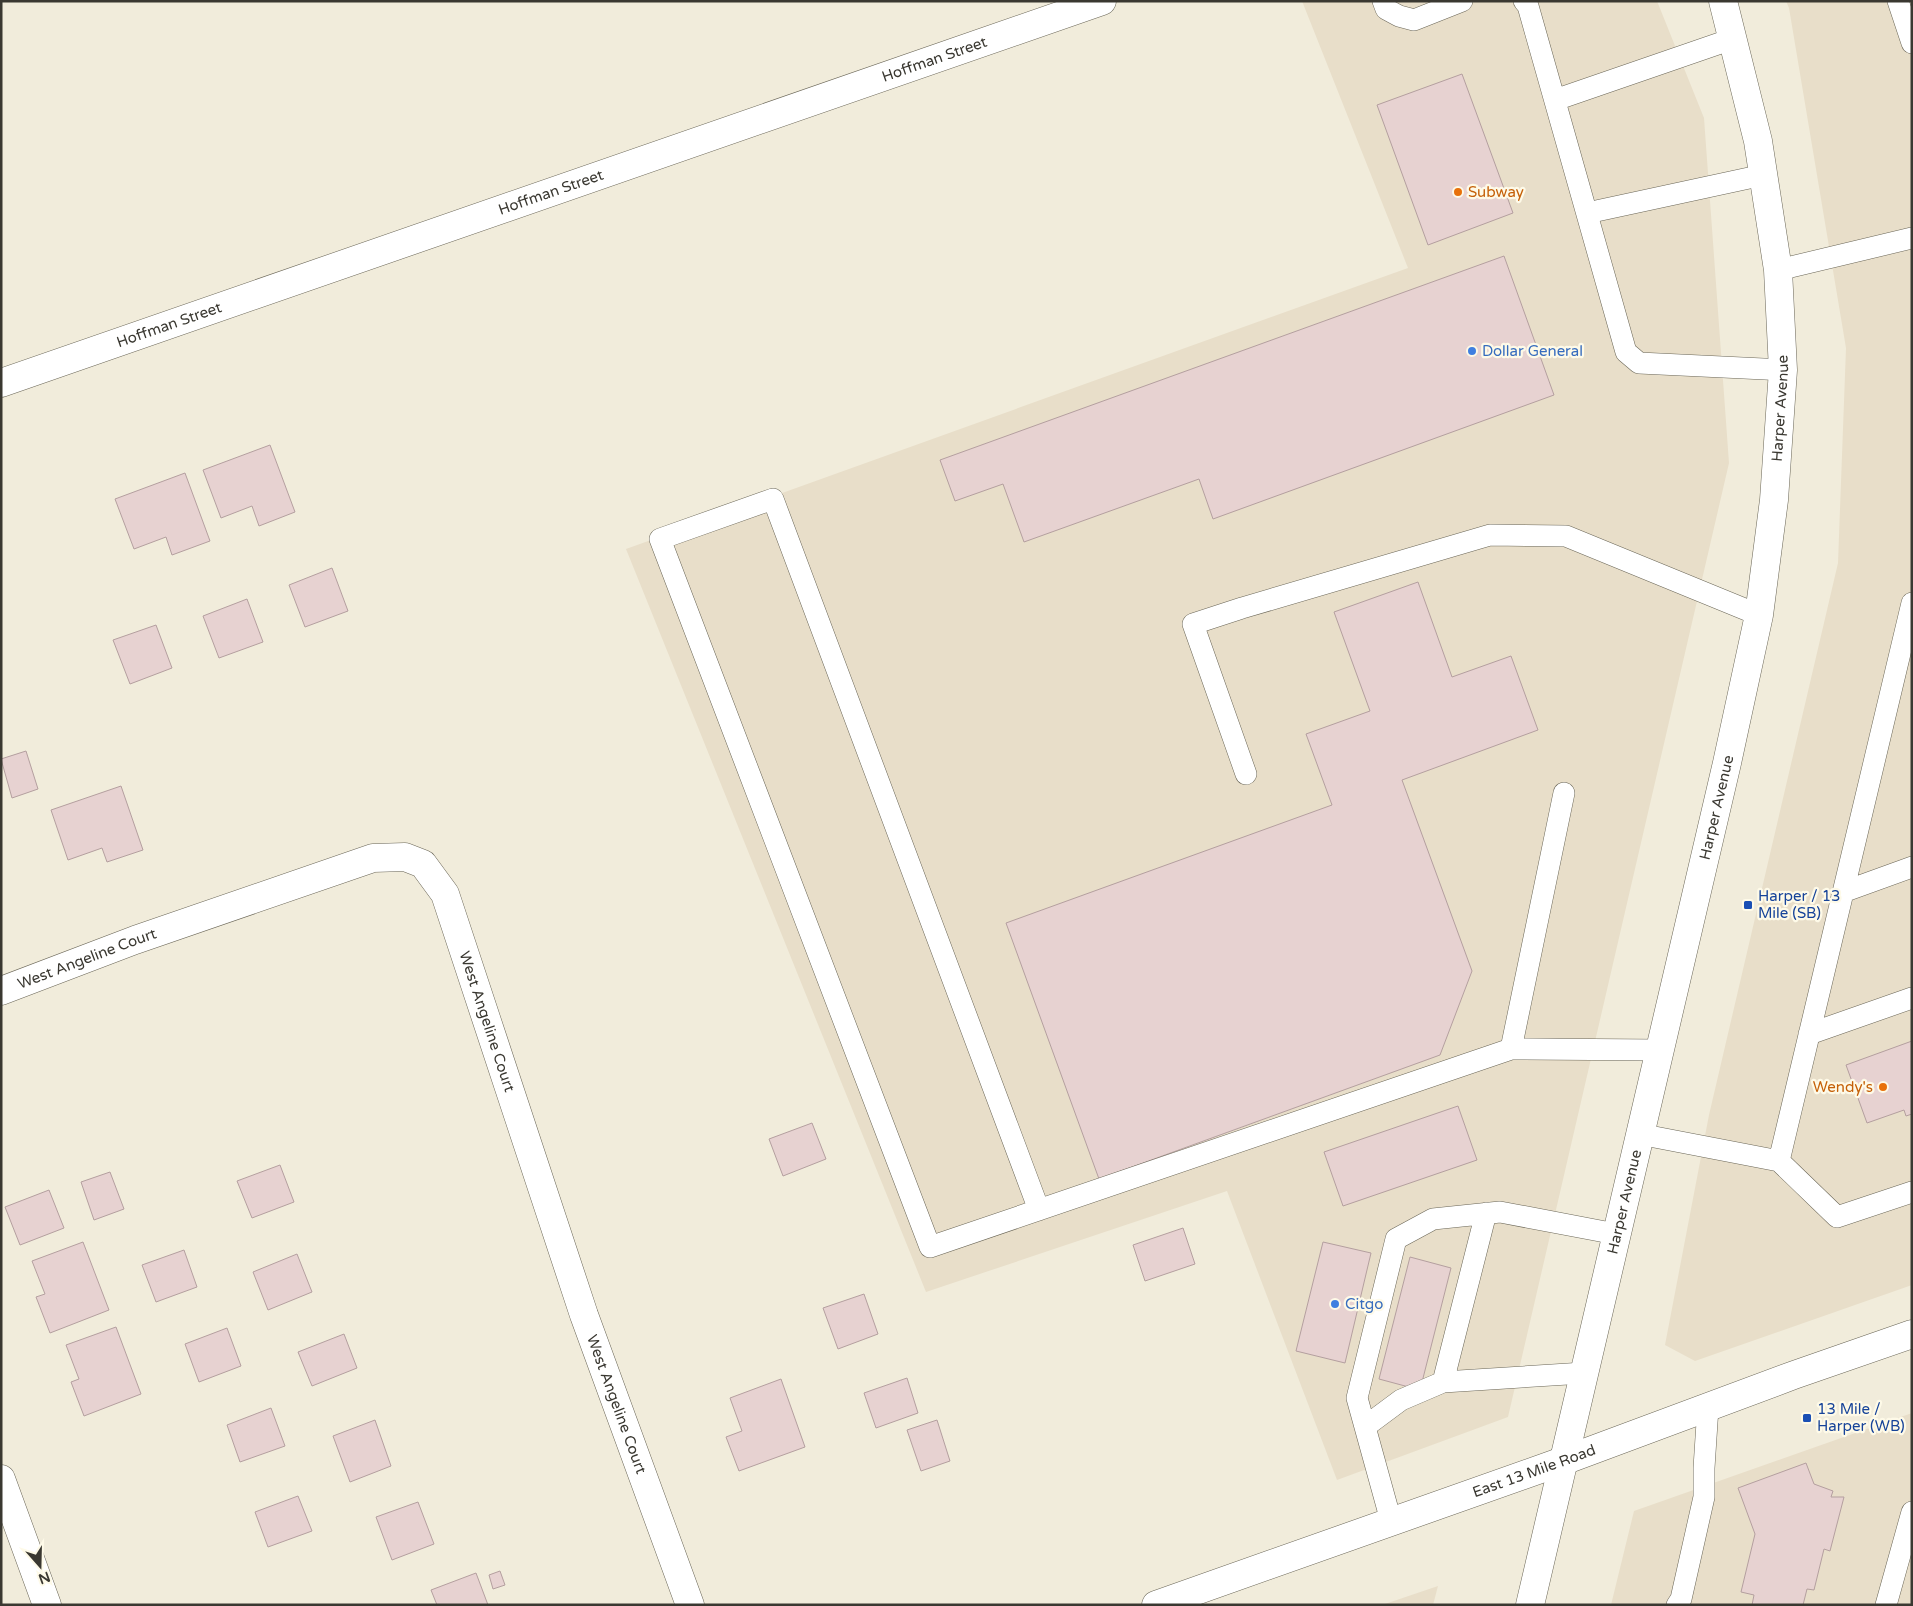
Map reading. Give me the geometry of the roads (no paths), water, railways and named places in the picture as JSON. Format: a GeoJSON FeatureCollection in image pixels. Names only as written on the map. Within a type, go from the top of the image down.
{"type":"FeatureCollection","features":[{"type":"Feature","properties":{"kind":"street","name":"Hoffman Street"},"geometry":{"type":"LineString","coordinates":[[1,383],[1102,1]]}},
{"type":"Feature","properties":{"kind":"street","name":"Harper Avenue"},"geometry":{"type":"LineString","coordinates":[[1530,1605],[1727,763],[1759,615],[1774,500],[1783,370],[1778,270],[1758,142],[1722,1]]}},
{"type":"Feature","properties":{"kind":"street","name":"West Angeline Court"},"geometry":{"type":"LineString","coordinates":[[1,991],[135,940],[373,858],[405,857],[423,864],[445,894],[584,1316],[690,1605]]}},
{"type":"Feature","properties":{"kind":"street","name":"East 13 Mile Road"},"geometry":{"type":"LineString","coordinates":[[1156,1605],[1563,1461],[1912,1334]]}},
{"type":"Feature","properties":{"kind":"street"},"geometry":{"type":"LineString","coordinates":[[1,1479],[47,1605]]}},
{"type":"Feature","properties":{"kind":"lane"},"geometry":{"type":"LineString","coordinates":[[1383,1],[1386,10],[1414,20],[1462,1]]}},
{"type":"Feature","properties":{"kind":"lane"},"geometry":{"type":"LineString","coordinates":[[1524,1],[1528,6],[1626,352],[1639,363],[1783,370]]}},
{"type":"Feature","properties":{"kind":"lane"},"geometry":{"type":"LineString","coordinates":[[1898,1],[1912,43]]}},
{"type":"Feature","properties":{"kind":"lane"},"geometry":{"type":"LineString","coordinates":[[1555,100],[1732,39]]}},
{"type":"Feature","properties":{"kind":"lane"},"geometry":{"type":"LineString","coordinates":[[1587,213],[1763,175]]}},
{"type":"Feature","properties":{"kind":"lane"},"geometry":{"type":"LineString","coordinates":[[1778,270],[1912,238]]}},
{"type":"Feature","properties":{"kind":"lane"},"geometry":{"type":"LineString","coordinates":[[1039,1210],[773,499],[660,539],[930,1247],[1039,1210],[1511,1048],[1660,1050]]}},
{"type":"Feature","properties":{"kind":"lane"},"geometry":{"type":"LineString","coordinates":[[1246,774],[1193,624],[1242,608],[1490,535],[1566,536],[1759,615]]}},
{"type":"Feature","properties":{"kind":"lane"},"geometry":{"type":"LineString","coordinates":[[1779,1161],[1843,892],[1906,648],[1912,603]]}},
{"type":"Feature","properties":{"kind":"lane"},"geometry":{"type":"LineString","coordinates":[[1511,1048],[1564,793]]}},
{"type":"Feature","properties":{"kind":"lane"},"geometry":{"type":"LineString","coordinates":[[1843,892],[1912,867]]}},
{"type":"Feature","properties":{"kind":"lane"},"geometry":{"type":"LineString","coordinates":[[1809,1034],[1912,998]]}},
{"type":"Feature","properties":{"kind":"lane"},"geometry":{"type":"LineString","coordinates":[[1639,1134],[1779,1161],[1838,1217],[1912,1192]]}},
{"type":"Feature","properties":{"kind":"lane"},"geometry":{"type":"LineString","coordinates":[[1391,1521],[1357,1398],[1396,1239],[1433,1219],[1500,1212],[1616,1234]]}},
{"type":"Feature","properties":{"kind":"lane"},"geometry":{"type":"LineString","coordinates":[[1443,1382],[1486,1213]]}},
{"type":"Feature","properties":{"kind":"lane"},"geometry":{"type":"LineString","coordinates":[[1366,1426],[1401,1400],[1443,1382],[1584,1373]]}},
{"type":"Feature","properties":{"kind":"lane"},"geometry":{"type":"LineString","coordinates":[[1677,1605],[1681,1600],[1704,1497],[1708,1407]]}},
{"type":"Feature","properties":{"kind":"lane"},"geometry":{"type":"LineString","coordinates":[[1886,1605],[1912,1512]]}},
{"type":"Feature","properties":{"kind":"place","name":"Subway"},"geometry":{"type":"Point","coordinates":[1458,192]}},
{"type":"Feature","properties":{"kind":"place","name":"Dollar General"},"geometry":{"type":"Point","coordinates":[1472,351]}},
{"type":"Feature","properties":{"kind":"place","name":"Harper / 13 Mile (SB)"},"geometry":{"type":"Point","coordinates":[1748,905]}},
{"type":"Feature","properties":{"kind":"place","name":"Wendy's"},"geometry":{"type":"Point","coordinates":[1883,1087]}},
{"type":"Feature","properties":{"kind":"place","name":"Citgo"},"geometry":{"type":"Point","coordinates":[1335,1304]}},
{"type":"Feature","properties":{"kind":"place","name":"13 Mile / Harper (WB)"},"geometry":{"type":"Point","coordinates":[1807,1418]}}]}
